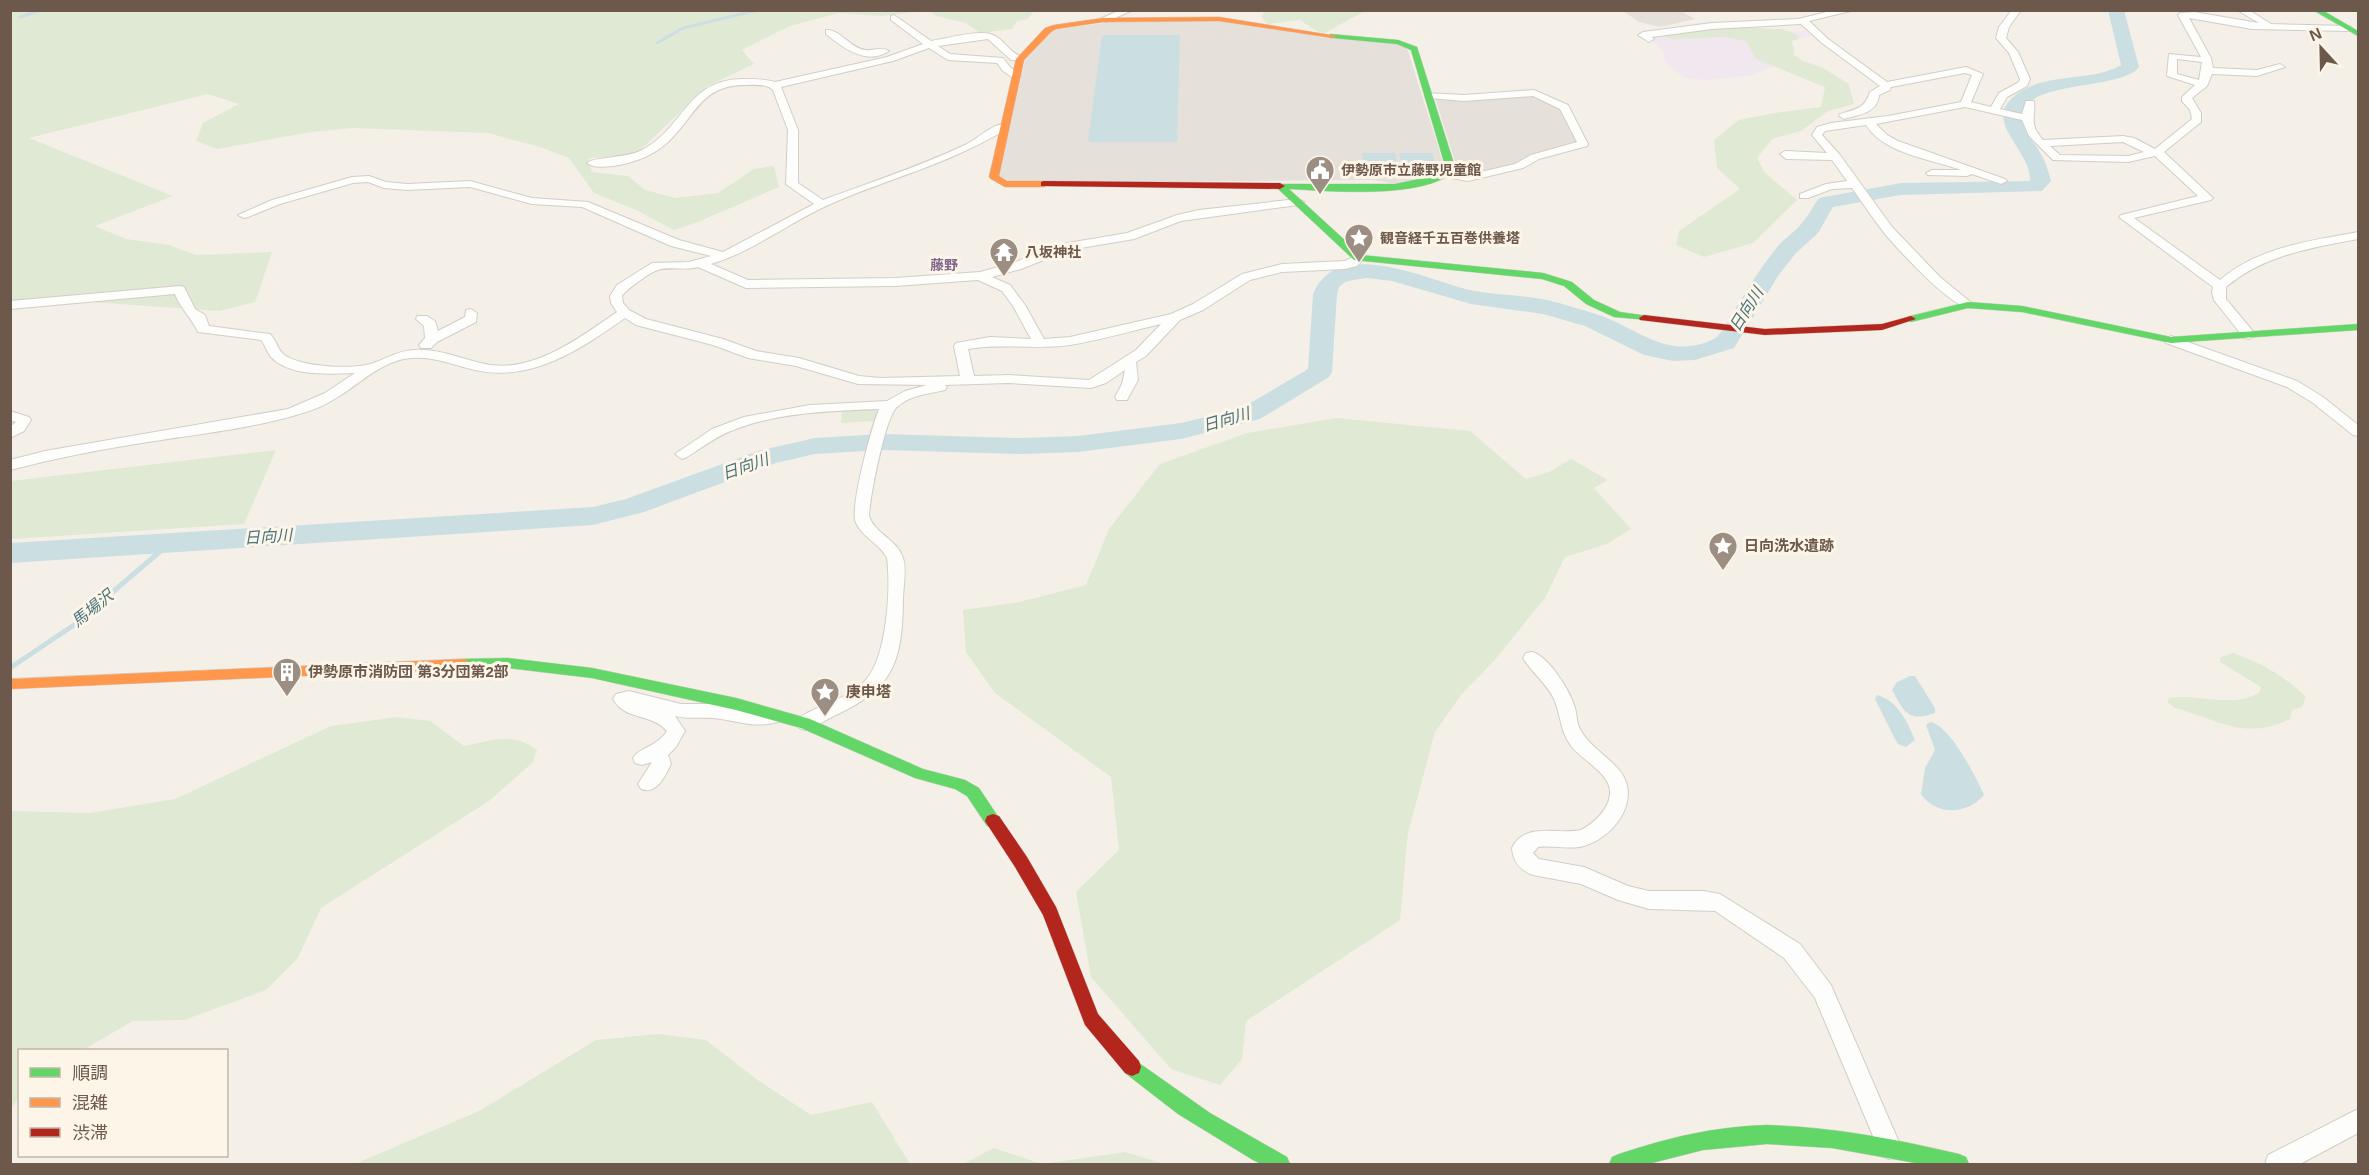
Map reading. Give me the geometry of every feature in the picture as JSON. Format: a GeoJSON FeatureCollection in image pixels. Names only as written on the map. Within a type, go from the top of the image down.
{"type":"FeatureCollection","features":[{"type":"Feature","properties":{"kind":"street"},"geometry":{"type":"LineString","coordinates":[[1103,20],[1129,10]]}},
{"type":"Feature","properties":{"kind":"street"},"geometry":{"type":"LineString","coordinates":[[1649,39],[1643,35],[1851,10]]}},
{"type":"Feature","properties":{"kind":"street"},"geometry":{"type":"LineString","coordinates":[[1995,112],[2003,95],[2023,84],[2025,79],[2013,52],[2001,38],[2004,27],[2017,10]]}},
{"type":"Feature","properties":{"kind":"street"},"geometry":{"type":"LineString","coordinates":[[2241,12],[2270,26]]}},
{"type":"Feature","properties":{"kind":"street"},"geometry":{"type":"LineString","coordinates":[[2322,12],[2353,31]]}},
{"type":"Feature","properties":{"kind":"street"},"geometry":{"type":"LineString","coordinates":[[2030,103],[2023,118],[2029,132],[2057,158],[2128,159],[2156,152],[2196,122],[2196,110],[2187,101],[2187,97],[2203,84],[2208,66],[2202,48],[2182,15],[2194,15],[2242,25],[2353,31]]}},
{"type":"Feature","properties":{"kind":"street"},"geometry":{"type":"LineString","coordinates":[[1802,17],[1825,41],[1885,85],[1960,71],[1978,74],[1965,104]]}},
{"type":"Feature","properties":{"kind":"street"},"geometry":{"type":"LineString","coordinates":[[894,18],[945,55]]}},
{"type":"Feature","properties":{"kind":"street"},"geometry":{"type":"LineString","coordinates":[[1429,95],[1464,99],[1534,93],[1564,107],[1583,144],[1535,157],[1519,166],[1468,178],[1449,175],[1440,180],[1408,186],[1005,184],[994,177],[1020,59],[1054,27],[1103,20],[1219,19],[1318,35],[1405,43],[1414,49],[1451,170],[1449,175]]}},
{"type":"Feature","properties":{"kind":"street"},"geometry":{"type":"LineString","coordinates":[[829,32],[854,52],[868,55],[929,43]]}},
{"type":"Feature","properties":{"kind":"street"},"geometry":{"type":"LineString","coordinates":[[592,163],[624,161],[656,146],[670,135],[713,87],[749,82],[765,82],[775,85],[890,59],[930,44],[982,36],[992,37],[1014,58],[1020,59]]}},
{"type":"Feature","properties":{"kind":"street"},"geometry":{"type":"LineString","coordinates":[[933,57],[945,55],[1000,60],[1006,69],[1016,76]]}},
{"type":"Feature","properties":{"kind":"street"},"geometry":{"type":"LineString","coordinates":[[2203,84],[2172,76],[2172,56],[2208,66],[2257,73],[2280,67]]}},
{"type":"Feature","properties":{"kind":"street"},"geometry":{"type":"LineString","coordinates":[[775,85],[793,130],[792,184],[822,204]]}},
{"type":"Feature","properties":{"kind":"street"},"geometry":{"type":"LineString","coordinates":[[1885,85],[1886,88],[1874,94],[1874,100],[1866,110],[1826,120],[1810,129],[1809,133],[1836,157],[1859,191],[1911,256],[1936,280],[1968,305]]}},
{"type":"Feature","properties":{"kind":"street"},"geometry":{"type":"LineString","coordinates":[[1818,139],[1818,132],[1825,128],[1965,104],[2023,118]]}},
{"type":"Feature","properties":{"kind":"street"},"geometry":{"type":"LineString","coordinates":[[1870,122],[1872,127],[1882,135],[1905,148],[2001,181]]}},
{"type":"Feature","properties":{"kind":"street"},"geometry":{"type":"LineString","coordinates":[[1004,126],[974,145],[944,158],[822,204],[725,256],[701,264],[656,266],[621,288],[616,296],[617,303],[624,313],[641,322],[718,342],[753,355],[799,362],[858,380],[881,382],[1008,379],[1091,384],[1141,354],[1175,317]]}},
{"type":"Feature","properties":{"kind":"street"},"geometry":{"type":"LineString","coordinates":[[2041,143],[2130,140],[2156,152],[2207,198],[2173,204],[2125,217]]}},
{"type":"Feature","properties":{"kind":"street"},"geometry":{"type":"LineString","coordinates":[[1786,156],[1785,154],[1836,157]]}},
{"type":"Feature","properties":{"kind":"street"},"geometry":{"type":"LineString","coordinates":[[1932,173],[1979,173]]}},
{"type":"Feature","properties":{"kind":"street"},"geometry":{"type":"LineString","coordinates":[[244,215],[276,202],[352,180],[369,179],[384,185],[407,187],[470,184],[532,201],[584,204],[675,243],[725,256]]}},
{"type":"Feature","properties":{"kind":"street"},"geometry":{"type":"LineString","coordinates":[[1282,186],[1358,258],[1543,276],[1568,284],[1590,303],[1618,315],[1742,330],[1786,332],[1882,327],[1968,305],[2022,309],[2172,340],[2292,384],[2318,399],[2358,432]]}},
{"type":"Feature","properties":{"kind":"street"},"geometry":{"type":"LineString","coordinates":[[1804,196],[1830,186],[1859,191]]}},
{"type":"Feature","properties":{"kind":"street"},"geometry":{"type":"LineString","coordinates":[[701,264],[746,284],[895,282],[980,276],[1017,266],[1066,247],[1130,236],[1178,218],[1199,213],[1298,202]]}},
{"type":"Feature","properties":{"kind":"street"},"geometry":{"type":"LineString","coordinates":[[2110,211],[2125,217],[2220,286]]}},
{"type":"Feature","properties":{"kind":"street"},"geometry":{"type":"LineString","coordinates":[[2249,334],[2220,300],[2218,293],[2220,286],[2227,279],[2258,261],[2307,246],[2358,236]]}},
{"type":"Feature","properties":{"kind":"street"},"geometry":{"type":"LineString","coordinates":[[966,380],[961,346],[990,341],[1040,343],[1079,339],[1175,317],[1198,307],[1252,274],[1282,268],[1345,265],[1353,263],[1358,258]]}},
{"type":"Feature","properties":{"kind":"street"},"geometry":{"type":"LineString","coordinates":[[980,276],[1006,288],[1019,305],[1040,343]]}},
{"type":"Feature","properties":{"kind":"street"},"geometry":{"type":"LineString","coordinates":[[10,305],[180,290],[189,311],[200,318],[203,329],[265,337],[272,343],[273,350],[279,357],[300,365],[320,369],[367,369]]}},
{"type":"Feature","properties":{"kind":"street"},"geometry":{"type":"LineString","coordinates":[[419,352],[432,339],[471,319],[471,313]]}},
{"type":"Feature","properties":{"kind":"street"},"geometry":{"type":"LineString","coordinates":[[10,465],[294,411],[341,390],[367,369],[400,355],[419,352],[502,370],[553,356],[589,338],[624,313]]}},
{"type":"Feature","properties":{"kind":"street"},"geometry":{"type":"LineString","coordinates":[[422,319],[430,324],[432,339]]}},
{"type":"Feature","properties":{"kind":"street"},"geometry":{"type":"LineString","coordinates":[[2172,340],[2358,327]]}},
{"type":"Feature","properties":{"kind":"street"},"geometry":{"type":"LineString","coordinates":[[1122,397],[1129,387],[1133,371],[1129,362]]}},
{"type":"Feature","properties":{"kind":"street"},"geometry":{"type":"LineString","coordinates":[[805,723],[822,711],[863,694],[876,681],[890,652],[894,630],[896,559],[890,548],[864,524],[861,510],[884,414],[891,405],[906,396],[966,380]]}},
{"type":"Feature","properties":{"kind":"street"},"geometry":{"type":"LineString","coordinates":[[682,454],[709,436],[753,420],[811,409],[891,405]]}},
{"type":"Feature","properties":{"kind":"street"},"geometry":{"type":"LineString","coordinates":[[10,415],[24,420],[19,428],[10,434]]}},
{"type":"Feature","properties":{"kind":"street"},"geometry":{"type":"LineString","coordinates":[[1532,658],[1558,690],[1566,707],[1571,731],[1594,758],[1615,776],[1620,785],[1620,799],[1613,814],[1593,835],[1578,840],[1543,837],[1528,841],[1522,848],[1523,857],[1533,866],[1584,876],[1625,894],[1649,900],[1704,900],[1720,903],[1792,951],[1823,992],[1889,1148]]}},
{"type":"Feature","properties":{"kind":"street"},"geometry":{"type":"LineString","coordinates":[[10,684],[121,682],[452,663],[507,663],[592,673],[785,716],[805,723],[920,774],[959,784],[973,792],[1021,862],[1050,912],[1091,1019],[1126,1062],[1166,1096],[1219,1131],[1280,1164]]}},
{"type":"Feature","properties":{"kind":"street"},"geometry":{"type":"LineString","coordinates":[[648,784],[662,764],[650,756],[669,746],[676,731],[673,724],[663,716],[631,708],[622,699],[629,698],[681,711],[714,711],[747,718],[785,716]]}},
{"type":"Feature","properties":{"kind":"street"},"geometry":{"type":"LineString","coordinates":[[2277,1164],[2358,1121]]}},
{"type":"Feature","properties":{"kind":"street"},"geometry":{"type":"LineString","coordinates":[[1619,1164],[1680,1145],[1716,1138],[1755,1135],[1826,1139],[1889,1148],[1959,1164]]}},
{"type":"Feature","properties":{"kind":"shaded area"},"geometry":{"type":"Polygon","coordinates":[[[1623,11],[1681,11],[1695,19],[1660,27],[1639,22],[1623,11]]]}},
{"type":"Feature","properties":{"kind":"shaded area"},"geometry":{"type":"Polygon","coordinates":[[[1209,20],[1395,43],[1407,48],[1445,169],[1443,175],[1399,184],[1372,180],[1014,183],[999,176],[1025,59],[1051,30],[1112,22],[1209,20]]]}},
{"type":"Feature","properties":{"kind":"shaded area"},"geometry":{"type":"Polygon","coordinates":[[[1750,26],[1779,32],[1805,31],[1811,36],[1787,40],[1783,63],[1748,76],[1704,80],[1684,78],[1668,64],[1664,59],[1663,51],[1647,35],[1750,26]]]}},
{"type":"Feature","properties":{"kind":"shaded area"},"geometry":{"type":"Polygon","coordinates":[[[1102,35],[1180,35],[1177,142],[1088,142],[1102,35]]]}},
{"type":"Feature","properties":{"kind":"shaded area"},"geometry":{"type":"Polygon","coordinates":[[[1534,96],[1561,108],[1578,143],[1506,167],[1469,175],[1459,174],[1435,98],[1534,96]]]}},
{"type":"Feature","properties":{"kind":"shaded area"},"geometry":{"type":"Polygon","coordinates":[[[1362,153],[1395,153],[1398,167],[1364,167],[1362,153]]]}},
{"type":"Feature","properties":{"kind":"shaded area"},"geometry":{"type":"Polygon","coordinates":[[[1399,153],[1432,153],[1436,167],[1402,167],[1399,153]]]}},
{"type":"Feature","properties":{"kind":"shaded area"},"geometry":{"type":"Polygon","coordinates":[[[1915,676],[1935,708],[1935,713],[1918,717],[1912,716],[1903,709],[1892,690],[1897,682],[1915,676]]]}},
{"type":"Feature","properties":{"kind":"shaded area"},"geometry":{"type":"Polygon","coordinates":[[[1877,695],[1891,702],[1905,719],[1915,740],[1906,747],[1898,744],[1895,739],[1875,699],[1877,695]]]}},
{"type":"Feature","properties":{"kind":"shaded area"},"geometry":{"type":"Polygon","coordinates":[[[1930,722],[1946,732],[1969,765],[1984,795],[1977,802],[1961,809],[1943,809],[1927,801],[1921,794],[1925,768],[1935,750],[1926,725],[1930,722]]]}},
{"type":"Feature","properties":{"kind":"green space"},"geometry":{"type":"Polygon","coordinates":[[[11,11],[923,11],[882,16],[839,13],[790,26],[742,50],[754,64],[708,86],[638,152],[622,156],[588,158],[592,172],[628,176],[645,190],[676,198],[718,193],[754,169],[774,166],[779,187],[674,230],[636,210],[594,193],[569,158],[540,147],[488,133],[352,128],[311,132],[217,149],[196,141],[203,123],[239,104],[208,94],[29,138],[173,196],[95,226],[126,239],[169,245],[196,255],[272,252],[255,302],[220,311],[90,302],[11,309],[11,11]]]}},
{"type":"Feature","properties":{"kind":"green space"},"geometry":{"type":"Polygon","coordinates":[[[931,11],[1034,11],[1028,19],[1017,21],[1012,29],[980,33],[966,23],[936,16],[931,11]]]}},
{"type":"Feature","properties":{"kind":"green space"},"geometry":{"type":"Polygon","coordinates":[[[1265,11],[1365,11],[1325,33],[1318,32],[1300,20],[1268,24],[1261,17],[1265,11]]]}},
{"type":"Feature","properties":{"kind":"green space"},"geometry":{"type":"Polygon","coordinates":[[[1715,27],[1782,29],[1799,36],[1799,39],[1791,41],[1794,55],[1823,68],[1849,84],[1854,104],[1828,111],[1801,131],[1772,139],[1757,158],[1765,173],[1797,200],[1753,243],[1704,257],[1676,245],[1679,231],[1740,189],[1717,168],[1714,140],[1739,120],[1821,107],[1825,87],[1756,59],[1746,41],[1725,37],[1671,39],[1661,34],[1715,27]]]}},
{"type":"Feature","properties":{"kind":"green space"},"geometry":{"type":"Polygon","coordinates":[[[872,409],[877,412],[875,421],[841,423],[842,411],[872,409]]]}},
{"type":"Feature","properties":{"kind":"green space"},"geometry":{"type":"Polygon","coordinates":[[[1337,418],[1470,431],[1526,479],[1549,472],[1571,459],[1608,480],[1594,488],[1631,529],[1607,544],[1565,557],[1545,598],[1493,662],[1461,695],[1435,732],[1408,833],[1400,920],[1246,1021],[1242,1059],[1220,1085],[1171,1069],[1091,977],[1076,892],[1119,850],[1111,777],[995,693],[966,652],[963,610],[1019,602],[1086,585],[1109,529],[1160,464],[1247,433],[1337,418]]]}},
{"type":"Feature","properties":{"kind":"green space"},"geometry":{"type":"Polygon","coordinates":[[[276,450],[244,524],[11,539],[11,481],[276,450]]]}},
{"type":"Feature","properties":{"kind":"green space"},"geometry":{"type":"Polygon","coordinates":[[[2233,653],[2263,666],[2290,683],[2306,697],[2302,707],[2292,710],[2290,719],[2259,728],[2245,728],[2219,723],[2175,708],[2167,702],[2169,698],[2181,697],[2237,700],[2259,693],[2261,687],[2220,662],[2221,657],[2233,653]]]}},
{"type":"Feature","properties":{"kind":"green space"},"geometry":{"type":"Polygon","coordinates":[[[397,717],[430,721],[464,746],[510,739],[528,744],[537,750],[533,762],[489,801],[321,908],[298,958],[266,990],[184,1020],[133,1021],[85,1049],[18,1049],[18,1098],[11,1109],[11,811],[90,813],[175,799],[331,726],[397,717]]]}},
{"type":"Feature","properties":{"kind":"green space"},"geometry":{"type":"Polygon","coordinates":[[[658,1034],[706,1040],[759,1081],[811,1115],[872,1102],[910,1164],[355,1164],[479,1111],[596,1040],[658,1034]]]}},
{"type":"Feature","properties":{"kind":"green space"},"geometry":{"type":"Polygon","coordinates":[[[994,1148],[1042,1164],[963,1164],[994,1148]]]}},
{"type":"Feature","properties":{"kind":"green space"},"geometry":{"type":"Polygon","coordinates":[[[1125,1152],[1165,1164],[1042,1164],[1125,1152]]]}},
{"type":"Feature","properties":{"kind":"waterway"},"geometry":{"type":"LineString","coordinates":[[20,17],[41,10]]}},
{"type":"Feature","properties":{"kind":"waterway"},"geometry":{"type":"LineString","coordinates":[[657,43],[683,28],[758,10]]}},
{"type":"Feature","properties":{"kind":"waterway","name":"日向川"},"geometry":{"type":"LineString","coordinates":[[10,553],[593,516],[634,506],[768,457],[815,446],[882,442],[1022,446],[1078,444],[1181,431],[1251,414],[1320,372],[1325,294],[1329,284],[1337,277],[1367,271],[1394,274],[1471,297],[1546,307],[1593,321],[1653,350],[1673,354],[1695,353],[1725,343],[1768,275],[1787,249],[1810,228],[1826,202],[1901,189],[2035,187],[2041,181],[2039,172],[2032,155],[2014,127],[2012,113],[2019,101],[2032,93],[2050,86],[2117,75],[2130,67],[2116,10]]}},
{"type":"Feature","properties":{"kind":"waterway","name":"馬場沢"},"geometry":{"type":"LineString","coordinates":[[10,668],[74,625],[170,543]]}},
{"type":"Feature","properties":{"kind":"traffic: fast"},"geometry":{"type":"LineString","coordinates":[[2316,10],[2358,34]]}},
{"type":"Feature","properties":{"kind":"traffic: fast"},"geometry":{"type":"LineString","coordinates":[[1282,186],[1395,187],[1418,184],[1437,178],[1451,170],[1414,49],[1398,42],[1333,36]]}},
{"type":"Feature","properties":{"kind":"traffic: fast"},"geometry":{"type":"LineString","coordinates":[[1280,186],[1358,258],[1543,276],[1568,284],[1590,302],[1618,315],[1644,318]]}},
{"type":"Feature","properties":{"kind":"traffic: fast"},"geometry":{"type":"LineString","coordinates":[[1911,319],[1968,305],[2022,309],[2171,340],[2358,327]]}},
{"type":"Feature","properties":{"kind":"traffic: fast"},"geometry":{"type":"LineString","coordinates":[[462,664],[507,663],[592,673],[736,704],[805,723],[920,774],[959,784],[973,792],[993,821]]}},
{"type":"Feature","properties":{"kind":"traffic: fast"},"geometry":{"type":"LineString","coordinates":[[1132,1067],[1203,1120],[1280,1164]]}},
{"type":"Feature","properties":{"kind":"traffic: fast"},"geometry":{"type":"LineString","coordinates":[[1619,1164],[1703,1140],[1767,1134],[1832,1138],[1896,1149],[1959,1164]]}},
{"type":"Feature","properties":{"kind":"traffic: slow"},"geometry":{"type":"LineString","coordinates":[[1044,184],[1005,184],[994,177],[1020,59],[1048,30],[1054,27],[1103,20],[1219,19],[1333,36]]}},
{"type":"Feature","properties":{"kind":"traffic: slow"},"geometry":{"type":"LineString","coordinates":[[10,684],[462,664]]}},
{"type":"Feature","properties":{"kind":"traffic: jam"},"geometry":{"type":"LineString","coordinates":[[1044,184],[1280,186]]}},
{"type":"Feature","properties":{"kind":"traffic: jam"},"geometry":{"type":"LineString","coordinates":[[1644,318],[1765,332],[1882,327],[1911,319]]}},
{"type":"Feature","properties":{"kind":"traffic: jam"},"geometry":{"type":"LineString","coordinates":[[993,821],[1021,862],[1050,912],[1091,1019],[1132,1067]]}},
{"type":"Feature","properties":{"kind":"place","name":"伊勢原市立藤野児童館"},"geometry":{"type":"Point","coordinates":[1320,196]}},
{"type":"Feature","properties":{"kind":"place","name":"観音経千五百巻供養塔"},"geometry":{"type":"Point","coordinates":[1359,264]}},
{"type":"Feature","properties":{"kind":"place","name":"八坂神社"},"geometry":{"type":"Point","coordinates":[1004,278]}},
{"type":"Feature","properties":{"kind":"place","name":"日向洗水遺跡"},"geometry":{"type":"Point","coordinates":[1723,572]}},
{"type":"Feature","properties":{"kind":"place","name":"伊勢原市消防団 第3分団第2部"},"geometry":{"type":"Point","coordinates":[287,698]}},
{"type":"Feature","properties":{"kind":"place","name":"庚申塔"},"geometry":{"type":"Point","coordinates":[825,718]}},
{"type":"Feature","properties":{"kind":"district","name":"藤野"},"geometry":{"type":"Point","coordinates":[944,265]}}]}
